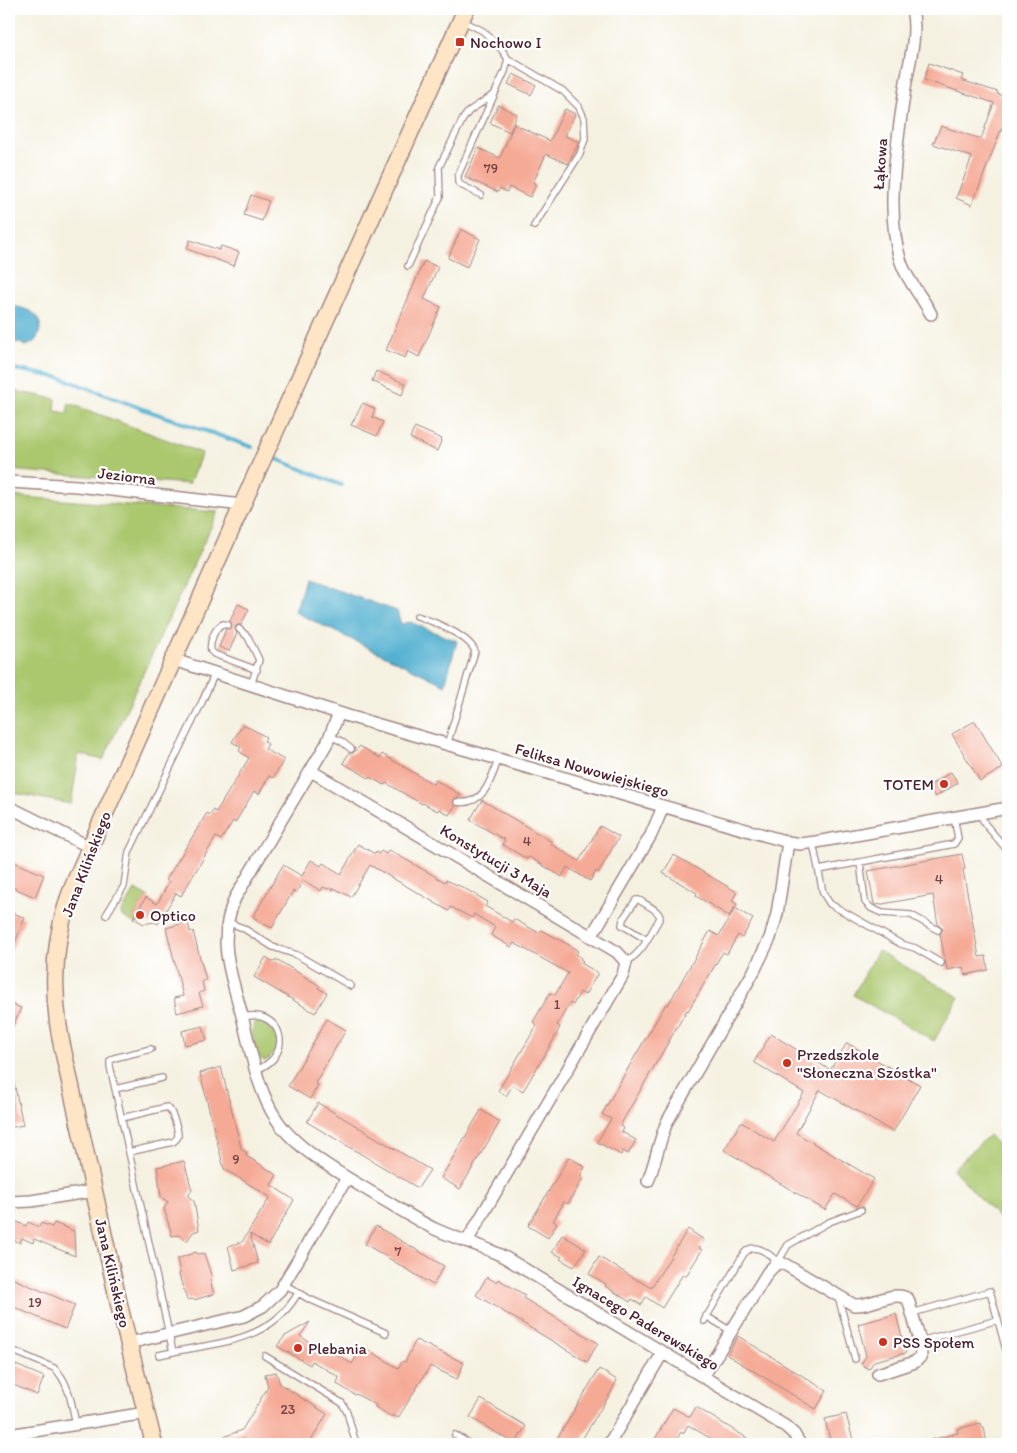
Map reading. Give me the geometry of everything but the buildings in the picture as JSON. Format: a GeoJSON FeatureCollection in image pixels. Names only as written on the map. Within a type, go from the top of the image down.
{"type":"FeatureCollection","features":[{"type":"Feature","properties":{"kind":"main road","name":"Jana Kilińskiego"},"geometry":{"type":"LineString","coordinates":[[154,1444],[94,1191],[57,1020],[55,979],[59,935],[68,901],[90,847],[242,504],[463,15]]}},
{"type":"Feature","properties":{"kind":"street","name":"Łąkowa"},"geometry":{"type":"LineString","coordinates":[[912,9],[914,32],[897,150],[894,189],[895,226],[898,250],[904,272],[931,314]]}},
{"type":"Feature","properties":{"kind":"street","name":"Jeziorna"},"geometry":{"type":"LineString","coordinates":[[9,482],[77,486],[242,504]]}},
{"type":"Feature","properties":{"kind":"street","name":"Feliksa Nowowiejskiego"},"geometry":{"type":"LineString","coordinates":[[174,660],[339,713],[788,842],[800,844],[813,843],[1008,808]]}},
{"type":"Feature","properties":{"kind":"street"},"geometry":{"type":"LineString","coordinates":[[311,770],[330,736],[339,713]]}},
{"type":"Feature","properties":{"kind":"street","name":"Ignacego Paderewskiego"},"geometry":{"type":"LineString","coordinates":[[311,770],[232,904],[227,922],[225,944],[226,956],[256,1070],[270,1108],[284,1129],[316,1156],[347,1178],[427,1224],[499,1254],[785,1426],[794,1434],[800,1444]]}},
{"type":"Feature","properties":{"kind":"street","name":"Konstytucji 3 Maja"},"geometry":{"type":"LineString","coordinates":[[311,770],[592,937]]}},
{"type":"Feature","properties":{"kind":"street"},"geometry":{"type":"LineString","coordinates":[[9,807],[90,847]]}},
{"type":"Feature","properties":{"kind":"street"},"geometry":{"type":"LineString","coordinates":[[468,1241],[623,975],[626,962],[621,955],[592,937],[651,835],[664,807]]}},
{"type":"Feature","properties":{"kind":"street"},"geometry":{"type":"LineString","coordinates":[[648,1181],[667,1122],[754,972],[770,938],[777,914],[788,842]]}},
{"type":"Feature","properties":{"kind":"street"},"geometry":{"type":"LineString","coordinates":[[129,1343],[251,1313],[270,1300],[284,1284],[347,1178]]}},
{"type":"Feature","properties":{"kind":"street"},"geometry":{"type":"LineString","coordinates":[[9,1202],[31,1201],[94,1191]]}},
{"type":"Feature","properties":{"kind":"street"},"geometry":{"type":"LineString","coordinates":[[704,1377],[768,1272],[778,1262],[857,1305],[902,1296],[910,1302],[922,1353],[917,1361],[878,1374]]}},
{"type":"Feature","properties":{"kind":"street"},"geometry":{"type":"LineString","coordinates":[[609,1444],[663,1352]]}},
{"type":"Feature","properties":{"kind":"street"},"geometry":{"type":"LineString","coordinates":[[9,1435],[146,1413]]}},
{"type":"Feature","properties":{"kind":"lane"},"geometry":{"type":"LineString","coordinates":[[463,15],[484,31],[508,59],[563,91],[579,107],[586,125],[585,139],[580,154],[534,226]]}},
{"type":"Feature","properties":{"kind":"lane"},"geometry":{"type":"LineString","coordinates":[[481,195],[461,185],[458,182],[458,175],[494,96],[508,59]]}},
{"type":"Feature","properties":{"kind":"lane"},"geometry":{"type":"LineString","coordinates":[[408,266],[440,197],[439,167],[463,119],[469,111],[494,96]]}},
{"type":"Feature","properties":{"kind":"lane"},"geometry":{"type":"LineString","coordinates":[[416,616],[451,631],[472,646],[475,651],[447,745]]}},
{"type":"Feature","properties":{"kind":"lane"},"geometry":{"type":"LineString","coordinates":[[228,625],[224,624],[218,627],[211,644],[211,651],[214,654],[256,670]]}},
{"type":"Feature","properties":{"kind":"lane"},"geometry":{"type":"LineString","coordinates":[[239,629],[244,631],[258,656],[259,662],[251,685]]}},
{"type":"Feature","properties":{"kind":"lane"},"geometry":{"type":"LineString","coordinates":[[106,915],[124,886],[129,852],[215,673]]}},
{"type":"Feature","properties":{"kind":"lane"},"geometry":{"type":"LineString","coordinates":[[330,736],[341,741],[351,749]]}},
{"type":"Feature","properties":{"kind":"lane"},"geometry":{"type":"LineString","coordinates":[[457,802],[468,802],[480,796],[492,778],[498,760]]}},
{"type":"Feature","properties":{"kind":"lane"},"geometry":{"type":"LineString","coordinates":[[979,812],[985,824],[1008,851]]}},
{"type":"Feature","properties":{"kind":"lane"},"geometry":{"type":"LineString","coordinates":[[818,870],[954,844],[958,838],[954,817]]}},
{"type":"Feature","properties":{"kind":"lane"},"geometry":{"type":"LineString","coordinates":[[813,843],[825,898],[830,904],[901,944],[915,948],[941,963]]}},
{"type":"Feature","properties":{"kind":"lane"},"geometry":{"type":"LineString","coordinates":[[860,862],[865,902],[871,908],[882,913],[912,915],[938,930]]}},
{"type":"Feature","properties":{"kind":"lane"},"geometry":{"type":"LineString","coordinates":[[626,962],[636,955],[647,940],[660,915],[659,912],[636,900],[623,919],[622,925],[647,940]]}},
{"type":"Feature","properties":{"kind":"lane"},"geometry":{"type":"LineString","coordinates":[[227,922],[243,928],[273,947],[297,955],[351,986]]}},
{"type":"Feature","properties":{"kind":"lane"},"geometry":{"type":"LineString","coordinates":[[243,1017],[255,1015],[264,1018],[276,1028],[281,1037],[280,1047],[275,1057],[268,1065],[256,1070]]}},
{"type":"Feature","properties":{"kind":"lane"},"geometry":{"type":"LineString","coordinates":[[151,1049],[114,1058],[110,1061],[110,1066],[173,1352]]}},
{"type":"Feature","properties":{"kind":"lane"},"geometry":{"type":"LineString","coordinates":[[115,1088],[162,1078]]}},
{"type":"Feature","properties":{"kind":"lane"},"geometry":{"type":"LineString","coordinates":[[122,1118],[167,1107],[172,1111],[178,1134],[173,1142],[129,1152]]}},
{"type":"Feature","properties":{"kind":"lane"},"geometry":{"type":"LineString","coordinates":[[731,1331],[705,1318],[748,1249],[762,1250],[778,1262],[788,1245],[828,1222],[861,1210]]}},
{"type":"Feature","properties":{"kind":"lane"},"geometry":{"type":"LineString","coordinates":[[284,1284],[298,1293],[386,1333]]}},
{"type":"Feature","properties":{"kind":"lane"},"geometry":{"type":"LineString","coordinates":[[912,1313],[990,1291],[1008,1357]]}},
{"type":"Feature","properties":{"kind":"lane"},"geometry":{"type":"LineString","coordinates":[[159,1355],[240,1338],[255,1333],[273,1323],[286,1312],[298,1293]]}},
{"type":"Feature","properties":{"kind":"lane"},"geometry":{"type":"LineString","coordinates":[[838,1296],[855,1359]]}},
{"type":"Feature","properties":{"kind":"lane"},"geometry":{"type":"LineString","coordinates":[[920,1341],[998,1320]]}},
{"type":"Feature","properties":{"kind":"lane"},"geometry":{"type":"LineString","coordinates":[[9,1349],[54,1368],[59,1373],[64,1382],[76,1424]]}},
{"type":"Feature","properties":{"kind":"lane"},"geometry":{"type":"LineString","coordinates":[[265,1356],[342,1403],[347,1412],[356,1444]]}},
{"type":"Feature","properties":{"kind":"lane"},"geometry":{"type":"LineString","coordinates":[[455,1435],[470,1444]]}},
{"type":"Feature","properties":{"kind":"green space"},"geometry":{"type":"Polygon","coordinates":[[[9,390],[56,399],[55,411],[67,413],[69,403],[202,453],[189,484],[9,470],[9,390]]]}},
{"type":"Feature","properties":{"kind":"green space"},"geometry":{"type":"Polygon","coordinates":[[[9,496],[218,512],[103,760],[79,754],[71,804],[9,792],[9,496]]]}},
{"type":"Feature","properties":{"kind":"green space"},"geometry":{"type":"Polygon","coordinates":[[[135,890],[149,897],[146,897],[133,918],[141,923],[137,925],[122,916],[121,913],[135,890]]]}},
{"type":"Feature","properties":{"kind":"green space"},"geometry":{"type":"Polygon","coordinates":[[[878,951],[959,997],[934,1041],[853,995],[878,951]]]}},
{"type":"Feature","properties":{"kind":"green space"},"geometry":{"type":"Polygon","coordinates":[[[261,1022],[272,1030],[276,1040],[274,1052],[265,1061],[257,1053],[252,1030],[255,1023],[261,1022]]]}},
{"type":"Feature","properties":{"kind":"green space"},"geometry":{"type":"Polygon","coordinates":[[[989,1135],[1008,1155],[1008,1228],[953,1169],[989,1135]]]}},
{"type":"Feature","properties":{"kind":"water"},"geometry":{"type":"Polygon","coordinates":[[[9,306],[27,310],[37,316],[40,326],[36,340],[32,343],[25,346],[9,341],[9,306]]]}},
{"type":"Feature","properties":{"kind":"water"},"geometry":{"type":"Polygon","coordinates":[[[305,579],[397,611],[401,624],[410,622],[457,641],[445,685],[295,612],[305,579]]]}},
{"type":"Feature","properties":{"kind":"waterway"},"geometry":{"type":"LineString","coordinates":[[9,368],[61,378],[252,447]]}},
{"type":"Feature","properties":{"kind":"waterway"},"geometry":{"type":"LineString","coordinates":[[274,458],[341,485]]}},
{"type":"Feature","properties":{"kind":"place","name":"Nochowo I"},"geometry":{"type":"Point","coordinates":[460,42]}},
{"type":"Feature","properties":{"kind":"place","name":"TOTEM"},"geometry":{"type":"Point","coordinates":[944,784]}},
{"type":"Feature","properties":{"kind":"place","name":"Optico"},"geometry":{"type":"Point","coordinates":[140,915]}},
{"type":"Feature","properties":{"kind":"place","name":"Przedszkole \"Słoneczna Szóstka\""},"geometry":{"type":"Point","coordinates":[787,1063]}},
{"type":"Feature","properties":{"kind":"place","name":"PSS Społem"},"geometry":{"type":"Point","coordinates":[883,1342]}},
{"type":"Feature","properties":{"kind":"place","name":"Plebania"},"geometry":{"type":"Point","coordinates":[298,1348]}}]}
